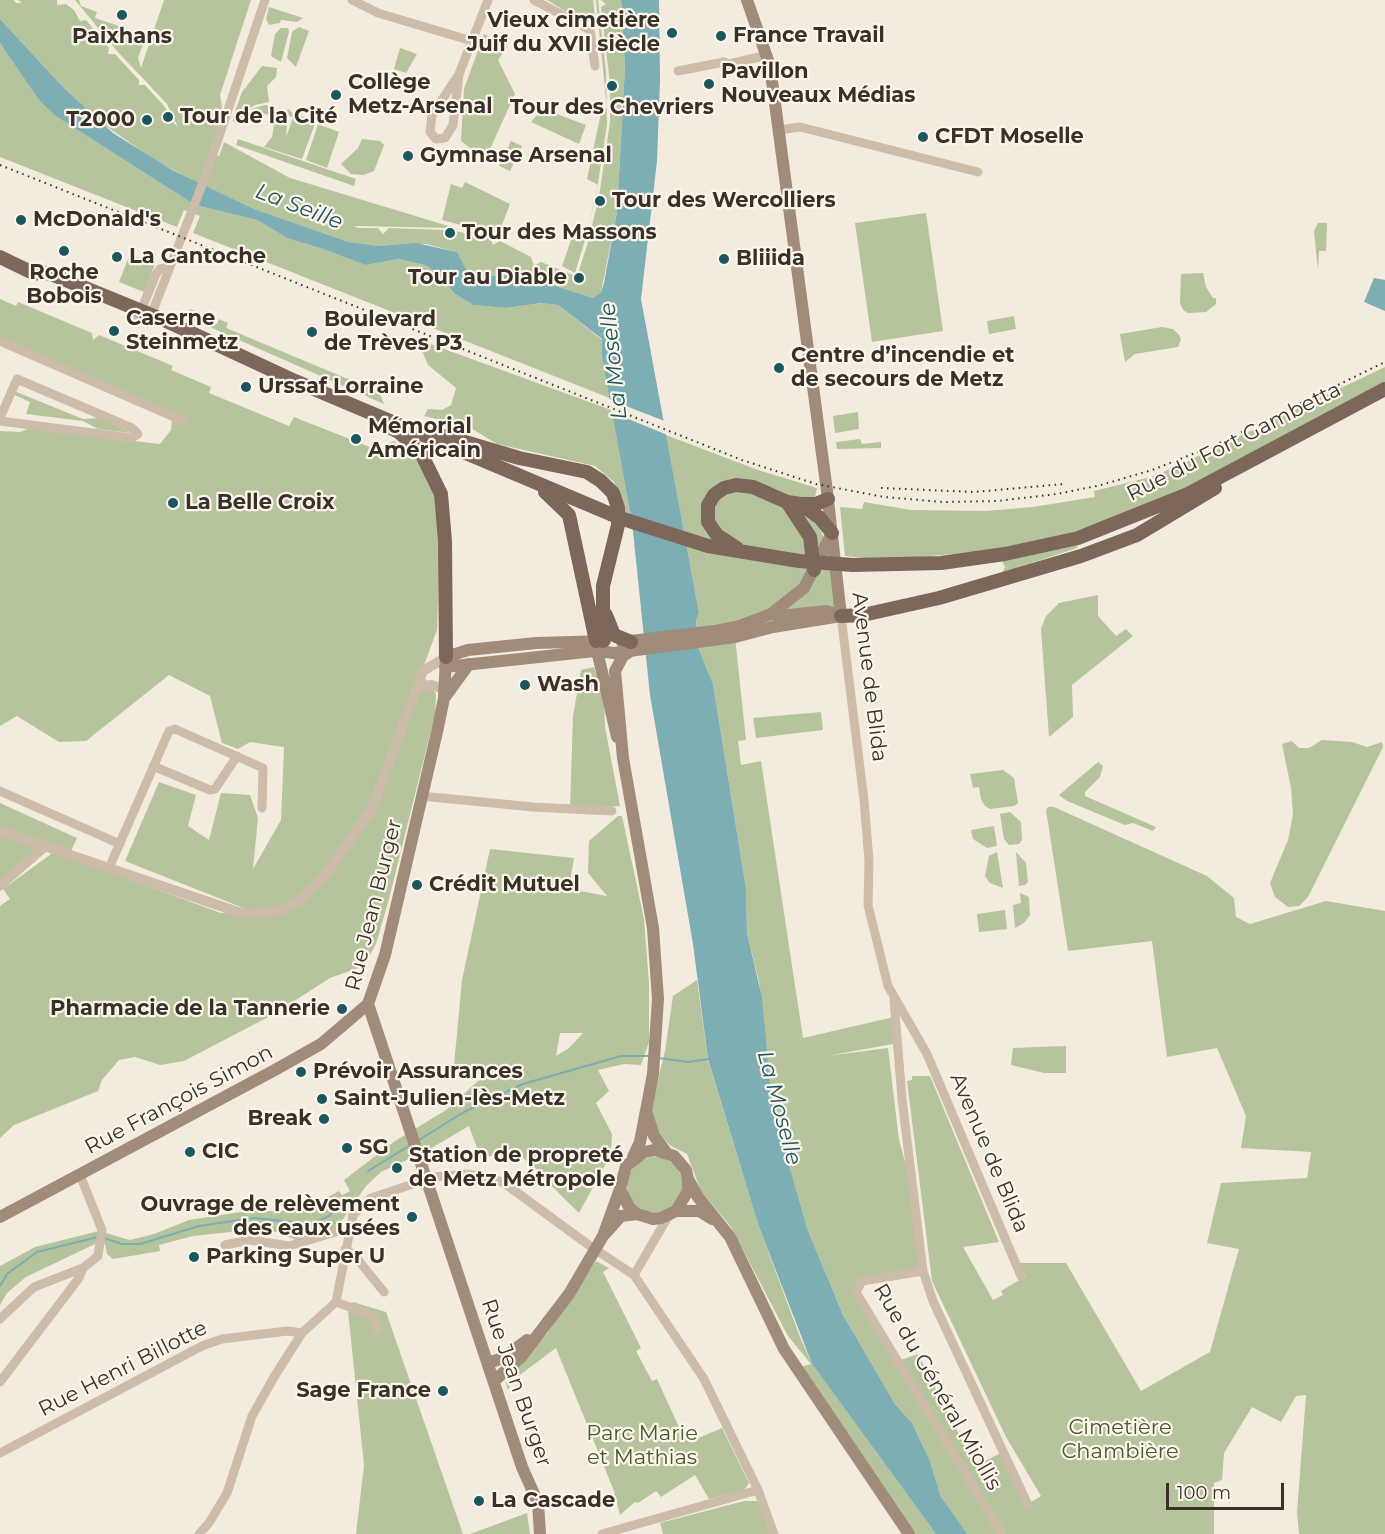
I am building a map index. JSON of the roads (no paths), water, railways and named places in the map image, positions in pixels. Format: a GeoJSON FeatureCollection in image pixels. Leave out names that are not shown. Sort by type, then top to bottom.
{"type":"FeatureCollection","features":[{"type":"Feature","properties":{"kind":"main road","name":"Avenue de Blida"},"geometry":{"type":"LineString","coordinates":[[747,0],[768,55],[828,499],[841,616]]}},
{"type":"Feature","properties":{"kind":"main road"},"geometry":{"type":"LineString","coordinates":[[0,257],[43,279],[263,364],[284,376],[341,401],[532,481],[561,505],[569,515],[620,717]]}},
{"type":"Feature","properties":{"kind":"main road","name":"Rue du Fort Gambetta"},"geometry":{"type":"LineString","coordinates":[[532,481],[608,513],[708,546],[799,561],[853,565],[941,563],[1005,554],[1078,538],[1188,494],[1385,389]]}},
{"type":"Feature","properties":{"kind":"main road"},"geometry":{"type":"LineString","coordinates":[[341,401],[400,433],[413,444],[428,464],[441,495],[445,541],[445,662]]}},
{"type":"Feature","properties":{"kind":"main road"},"geometry":{"type":"LineString","coordinates":[[390,421],[509,455],[587,472],[602,481],[613,494],[618,508],[618,525],[606,566],[601,647],[653,928],[658,999],[653,1074],[639,1142],[633,1157],[626,1166],[603,1236],[583,1274],[521,1357],[494,1381]]}},
{"type":"Feature","properties":{"kind":"main road"},"geometry":{"type":"LineString","coordinates":[[445,662],[468,650],[537,643],[601,647],[637,646],[715,635],[874,612],[997,583],[1137,535],[1261,463],[1300,434]]}},
{"type":"Feature","properties":{"kind":"main road"},"geometry":{"type":"LineString","coordinates":[[715,635],[771,614],[799,594],[814,571],[832,533],[820,518],[764,490],[743,485],[724,488],[714,495],[707,511],[710,527],[722,539],[747,553]]}},
{"type":"Feature","properties":{"kind":"main road"},"geometry":{"type":"LineString","coordinates":[[794,503],[816,504],[828,499]]}},
{"type":"Feature","properties":{"kind":"main road"},"geometry":{"type":"LineString","coordinates":[[794,503],[810,537],[814,571]]}},
{"type":"Feature","properties":{"kind":"main road"},"geometry":{"type":"LineString","coordinates":[[603,605],[614,635],[637,646]]}},
{"type":"Feature","properties":{"kind":"main road"},"geometry":{"type":"LineString","coordinates":[[771,614],[780,616],[826,611],[841,616]]}},
{"type":"Feature","properties":{"kind":"main road"},"geometry":{"type":"LineString","coordinates":[[623,758],[615,670],[623,656],[637,646]]}},
{"type":"Feature","properties":{"kind":"main road"},"geometry":{"type":"LineString","coordinates":[[445,662],[469,664],[601,647]]}},
{"type":"Feature","properties":{"kind":"main road","name":"Rue Jean Burger"},"geometry":{"type":"LineString","coordinates":[[445,662],[444,693],[422,796],[385,955],[368,1004],[522,1467],[538,1503],[540,1534]]}},
{"type":"Feature","properties":{"kind":"main road"},"geometry":{"type":"LineString","coordinates":[[444,693],[469,664]]}},
{"type":"Feature","properties":{"kind":"main road","name":"Rue François Simon"},"geometry":{"type":"LineString","coordinates":[[0,1217],[321,1044],[368,1004]]}},
{"type":"Feature","properties":{"kind":"main road"},"geometry":{"type":"LineString","coordinates":[[646,1107],[649,1126],[666,1152],[681,1163],[698,1197],[726,1230],[784,1349],[909,1534]]}},
{"type":"Feature","properties":{"kind":"main road"},"geometry":{"type":"LineString","coordinates":[[633,1157],[655,1150],[666,1152]]}},
{"type":"Feature","properties":{"kind":"main road"},"geometry":{"type":"LineString","coordinates":[[673,1213],[688,1191],[688,1179]]}},
{"type":"Feature","properties":{"kind":"main road"},"geometry":{"type":"LineString","coordinates":[[620,1188],[629,1207],[637,1214],[653,1219],[673,1213],[704,1213],[726,1230]]}},
{"type":"Feature","properties":{"kind":"main road"},"geometry":{"type":"LineString","coordinates":[[603,1236],[621,1216],[637,1214]]}},
{"type":"Feature","properties":{"kind":"main road"},"geometry":{"type":"LineString","coordinates":[[488,1363],[514,1351],[544,1326]]}},
{"type":"Feature","properties":{"kind":"street"},"geometry":{"type":"LineString","coordinates":[[145,317],[170,266],[206,175],[265,0]]}},
{"type":"Feature","properties":{"kind":"street"},"geometry":{"type":"LineString","coordinates":[[352,0],[378,13],[472,41]]}},
{"type":"Feature","properties":{"kind":"street"},"geometry":{"type":"LineString","coordinates":[[459,74],[453,125],[446,136],[436,139],[430,132],[432,115],[459,74],[488,0]]}},
{"type":"Feature","properties":{"kind":"street"},"geometry":{"type":"LineString","coordinates":[[534,0],[590,30],[595,66]]}},
{"type":"Feature","properties":{"kind":"street"},"geometry":{"type":"LineString","coordinates":[[678,71],[724,62],[729,64],[768,55]]}},
{"type":"Feature","properties":{"kind":"street"},"geometry":{"type":"LineString","coordinates":[[779,130],[800,127],[978,172]]}},
{"type":"Feature","properties":{"kind":"street"},"geometry":{"type":"LineString","coordinates":[[0,341],[183,421]]}},
{"type":"Feature","properties":{"kind":"street"},"geometry":{"type":"LineString","coordinates":[[17,379],[132,428],[138,434],[131,438],[0,419],[17,379]]}},
{"type":"Feature","properties":{"kind":"street","name":"Avenue de Blida"},"geometry":{"type":"LineString","coordinates":[[841,616],[864,801],[869,861],[868,905],[888,986],[927,1054],[1021,1276]]}},
{"type":"Feature","properties":{"kind":"street"},"geometry":{"type":"LineString","coordinates":[[0,831],[214,906],[252,914],[285,909],[300,901],[322,879],[372,809],[423,671],[445,662]]}},
{"type":"Feature","properties":{"kind":"street"},"geometry":{"type":"LineString","coordinates":[[417,687],[431,685],[444,693]]}},
{"type":"Feature","properties":{"kind":"street"},"geometry":{"type":"LineString","coordinates":[[109,868],[169,731],[175,729],[263,768],[262,808]]}},
{"type":"Feature","properties":{"kind":"street"},"geometry":{"type":"LineString","coordinates":[[153,766],[210,790],[215,789],[237,756]]}},
{"type":"Feature","properties":{"kind":"street"},"geometry":{"type":"LineString","coordinates":[[0,791],[120,844]]}},
{"type":"Feature","properties":{"kind":"street"},"geometry":{"type":"LineString","coordinates":[[422,796],[612,811]]}},
{"type":"Feature","properties":{"kind":"street"},"geometry":{"type":"LineString","coordinates":[[0,886],[46,846]]}},
{"type":"Feature","properties":{"kind":"street"},"geometry":{"type":"LineString","coordinates":[[894,998],[902,1099],[923,1271],[933,1301],[1028,1505]]}},
{"type":"Feature","properties":{"kind":"street"},"geometry":{"type":"LineString","coordinates":[[199,1534],[209,1523],[227,1492],[257,1406],[302,1333],[336,1302],[340,1291],[347,1232],[352,1215],[367,1200],[427,1179],[466,1173],[497,1180],[634,1275],[704,1379],[758,1490],[774,1534]]}},
{"type":"Feature","properties":{"kind":"street"},"geometry":{"type":"LineString","coordinates":[[0,1319],[34,1287],[83,1268],[98,1256],[101,1250],[102,1230],[80,1175]]}},
{"type":"Feature","properties":{"kind":"street"},"geometry":{"type":"LineString","coordinates":[[634,1275],[673,1213]]}},
{"type":"Feature","properties":{"kind":"street"},"geometry":{"type":"LineString","coordinates":[[225,1245],[250,1240],[289,1246],[339,1231],[347,1232]]}},
{"type":"Feature","properties":{"kind":"street"},"geometry":{"type":"LineString","coordinates":[[345,1249],[354,1255],[384,1292]]}},
{"type":"Feature","properties":{"kind":"street"},"geometry":{"type":"LineString","coordinates":[[0,1382],[79,1278],[83,1268]]}},
{"type":"Feature","properties":{"kind":"street","name":"Rue du Général Miollis"},"geometry":{"type":"LineString","coordinates":[[923,1271],[862,1281],[856,1292],[1002,1534]]}},
{"type":"Feature","properties":{"kind":"street"},"geometry":{"type":"LineString","coordinates":[[336,1302],[366,1313],[374,1319],[378,1330]]}},
{"type":"Feature","properties":{"kind":"street","name":"Rue Henri Billotte"},"geometry":{"type":"LineString","coordinates":[[0,1453],[202,1346],[222,1339],[286,1330],[302,1333]]}},
{"type":"Feature","properties":{"kind":"street"},"geometry":{"type":"LineString","coordinates":[[602,1534],[758,1490]]}},
{"type":"Feature","properties":{"kind":"water","name":"La Moselle"},"geometry":{"type":"Polygon","coordinates":[[[621,0],[659,0],[660,80],[657,161],[641,299],[699,613],[696,620],[698,647],[713,684],[746,889],[747,933],[762,998],[772,1105],[808,1231],[843,1315],[895,1404],[912,1423],[930,1461],[941,1497],[967,1534],[936,1534],[812,1364],[758,1224],[708,1059],[693,944],[650,695],[632,522],[602,356],[602,339],[558,305],[542,303],[506,308],[473,305],[455,294],[435,271],[425,265],[399,259],[365,265],[287,238],[257,220],[195,205],[56,116],[40,101],[0,43],[0,19],[63,87],[113,133],[172,170],[254,209],[349,242],[380,246],[416,243],[457,252],[467,271],[479,276],[521,275],[593,298],[601,292],[604,283],[617,212],[625,67],[621,0]]]}},
{"type":"Feature","properties":{"kind":"water"},"geometry":{"type":"Polygon","coordinates":[[[1374,278],[1385,280],[1385,311],[1364,302],[1374,278]]]}},
{"type":"Feature","properties":{"kind":"waterway"},"geometry":{"type":"LineString","coordinates":[[419,1140],[464,1112],[523,1084],[621,1056],[650,1056]]}},
{"type":"Feature","properties":{"kind":"waterway"},"geometry":{"type":"LineString","coordinates":[[659,1058],[688,1062],[709,1059]]}},
{"type":"Feature","properties":{"kind":"waterway"},"geometry":{"type":"LineString","coordinates":[[368,1171],[409,1146]]}},
{"type":"Feature","properties":{"kind":"waterway"},"geometry":{"type":"LineString","coordinates":[[104,1238],[122,1244],[140,1244],[199,1226],[254,1218],[312,1224],[329,1216],[335,1209],[338,1199]]}},
{"type":"Feature","properties":{"kind":"waterway"},"geometry":{"type":"LineString","coordinates":[[0,1286],[7,1274],[37,1252],[98,1237]]}},
{"type":"Feature","properties":{"kind":"railway"},"geometry":{"type":"LineString","coordinates":[[0,165],[742,460],[816,484],[884,497],[943,502],[997,501],[1057,494],[1101,485],[1152,470],[1213,446],[1385,362]]}},
{"type":"Feature","properties":{"kind":"railway"},"geometry":{"type":"LineString","coordinates":[[881,488],[974,492],[1064,484]]}},
{"type":"Feature","properties":{"kind":"place","name":"Paixhans"},"geometry":{"type":"Point","coordinates":[122,15]}},
{"type":"Feature","properties":{"kind":"place","name":"Vieux cimetière Juif du XVII siècle"},"geometry":{"type":"Point","coordinates":[672,33]}},
{"type":"Feature","properties":{"kind":"place","name":"France Travail"},"geometry":{"type":"Point","coordinates":[721,36]}},
{"type":"Feature","properties":{"kind":"place","name":"Pavillon Nouveaux Médias"},"geometry":{"type":"Point","coordinates":[709,84]}},
{"type":"Feature","properties":{"kind":"place","name":"Tour des Chevriers"},"geometry":{"type":"Point","coordinates":[612,86]}},
{"type":"Feature","properties":{"kind":"place","name":"Collège Metz-Arsenal"},"geometry":{"type":"Point","coordinates":[336,95]}},
{"type":"Feature","properties":{"kind":"place","name":"Tour de la Cité"},"geometry":{"type":"Point","coordinates":[168,117]}},
{"type":"Feature","properties":{"kind":"place","name":"T2000"},"geometry":{"type":"Point","coordinates":[147,120]}},
{"type":"Feature","properties":{"kind":"place","name":"CFDT Moselle"},"geometry":{"type":"Point","coordinates":[923,137]}},
{"type":"Feature","properties":{"kind":"place","name":"Gymnase Arsenal"},"geometry":{"type":"Point","coordinates":[408,156]}},
{"type":"Feature","properties":{"kind":"place","name":"Tour des Wercolliers"},"geometry":{"type":"Point","coordinates":[600,201]}},
{"type":"Feature","properties":{"kind":"place","name":"McDonald's"},"geometry":{"type":"Point","coordinates":[21,220]}},
{"type":"Feature","properties":{"kind":"place","name":"Tour des Massons"},"geometry":{"type":"Point","coordinates":[450,233]}},
{"type":"Feature","properties":{"kind":"place","name":"Roche Bobois"},"geometry":{"type":"Point","coordinates":[64,251]}},
{"type":"Feature","properties":{"kind":"place","name":"La Cantoche"},"geometry":{"type":"Point","coordinates":[117,257]}},
{"type":"Feature","properties":{"kind":"place","name":"Bliiida"},"geometry":{"type":"Point","coordinates":[724,259]}},
{"type":"Feature","properties":{"kind":"place","name":"Tour au Diable"},"geometry":{"type":"Point","coordinates":[579,278]}},
{"type":"Feature","properties":{"kind":"place","name":"Caserne Steinmetz"},"geometry":{"type":"Point","coordinates":[114,331]}},
{"type":"Feature","properties":{"kind":"place","name":"Boulevard de Trèves P3"},"geometry":{"type":"Point","coordinates":[312,332]}},
{"type":"Feature","properties":{"kind":"place","name":"Centre d’incendie et de secours de Metz"},"geometry":{"type":"Point","coordinates":[779,368]}},
{"type":"Feature","properties":{"kind":"place","name":"Urssaf Lorraine"},"geometry":{"type":"Point","coordinates":[246,387]}},
{"type":"Feature","properties":{"kind":"place","name":"Mémorial Américain"},"geometry":{"type":"Point","coordinates":[356,439]}},
{"type":"Feature","properties":{"kind":"place","name":"La Belle Croix"},"geometry":{"type":"Point","coordinates":[173,503]}},
{"type":"Feature","properties":{"kind":"place","name":"Wash"},"geometry":{"type":"Point","coordinates":[525,685]}},
{"type":"Feature","properties":{"kind":"place","name":"Crédit Mutuel"},"geometry":{"type":"Point","coordinates":[417,885]}},
{"type":"Feature","properties":{"kind":"place","name":"Pharmacie de la Tannerie"},"geometry":{"type":"Point","coordinates":[342,1009]}},
{"type":"Feature","properties":{"kind":"place","name":"Prévoir Assurances"},"geometry":{"type":"Point","coordinates":[301,1072]}},
{"type":"Feature","properties":{"kind":"place","name":"Saint-Julien-lès-Metz"},"geometry":{"type":"Point","coordinates":[322,1099]}},
{"type":"Feature","properties":{"kind":"place","name":"Break"},"geometry":{"type":"Point","coordinates":[324,1119]}},
{"type":"Feature","properties":{"kind":"place","name":"SG"},"geometry":{"type":"Point","coordinates":[347,1148]}},
{"type":"Feature","properties":{"kind":"place","name":"CIC"},"geometry":{"type":"Point","coordinates":[190,1152]}},
{"type":"Feature","properties":{"kind":"place","name":"Station de propreté de Metz Métropole"},"geometry":{"type":"Point","coordinates":[397,1168]}},
{"type":"Feature","properties":{"kind":"place","name":"Ouvrage de relèvement des eaux usées"},"geometry":{"type":"Point","coordinates":[412,1217]}},
{"type":"Feature","properties":{"kind":"place","name":"Parking Super U"},"geometry":{"type":"Point","coordinates":[194,1257]}},
{"type":"Feature","properties":{"kind":"place","name":"Sage France"},"geometry":{"type":"Point","coordinates":[443,1391]}},
{"type":"Feature","properties":{"kind":"place","name":"La Cascade"},"geometry":{"type":"Point","coordinates":[479,1501]}},
{"type":"Feature","properties":{"kind":"water label","name":"La Seille"},"geometry":{"type":"Point","coordinates":[299,207]}},
{"type":"Feature","properties":{"kind":"park label","name":"Cimetière Chambière"},"geometry":{"type":"Point","coordinates":[1120,1440]}},
{"type":"Feature","properties":{"kind":"park label","name":"Parc Marie et Mathias"},"geometry":{"type":"Point","coordinates":[642,1446]}}]}
